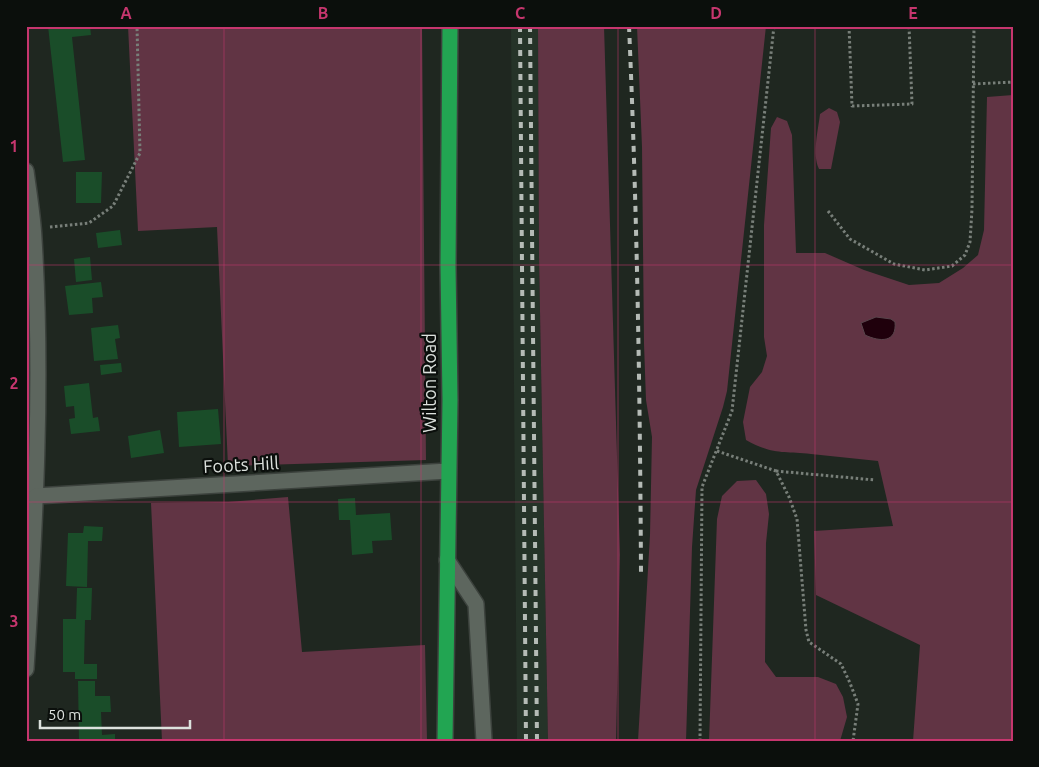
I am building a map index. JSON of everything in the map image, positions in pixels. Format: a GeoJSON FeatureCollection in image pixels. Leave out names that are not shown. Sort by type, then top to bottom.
{"type":"FeatureCollection","features":[{"type":"Feature","properties":{"kind":"highway","name":"Wilton Road"},"geometry":{"type":"LineString","coordinates":[[445,741],[450,400],[448,266],[450,26]]}},
{"type":"Feature","properties":{"kind":"street"},"geometry":{"type":"LineString","coordinates":[[26,172],[33,228],[39,383],[36,496],[26,669]]}},
{"type":"Feature","properties":{"kind":"street","name":"Foots Hill"},"geometry":{"type":"LineString","coordinates":[[36,496],[448,471]]}},
{"type":"Feature","properties":{"kind":"street"},"geometry":{"type":"LineString","coordinates":[[447,560],[476,604],[484,741]]}},
{"type":"Feature","properties":{"kind":"path"},"geometry":{"type":"LineString","coordinates":[[33,228],[89,223],[113,206],[140,153],[137,26]]}},
{"type":"Feature","properties":{"kind":"path"},"geometry":{"type":"LineString","coordinates":[[700,741],[702,487],[732,411],[774,26]]}},
{"type":"Feature","properties":{"kind":"path"},"geometry":{"type":"LineString","coordinates":[[849,26],[852,106],[912,104],[909,26]]}},
{"type":"Feature","properties":{"kind":"path"},"geometry":{"type":"LineString","coordinates":[[828,211],[850,239],[894,264],[925,270],[952,266],[965,255],[970,242],[972,209],[974,26]]}},
{"type":"Feature","properties":{"kind":"path"},"geometry":{"type":"LineString","coordinates":[[973,84],[1013,82]]}},
{"type":"Feature","properties":{"kind":"path"},"geometry":{"type":"LineString","coordinates":[[717,451],[776,471],[875,480]]}},
{"type":"Feature","properties":{"kind":"path"},"geometry":{"type":"LineString","coordinates":[[776,471],[797,519],[806,630],[810,642],[841,664],[858,704],[853,741]]}},
{"type":"Feature","properties":{"kind":"shaded area"},"geometry":{"type":"Polygon","coordinates":[[[128,26],[422,26],[426,460],[228,466],[217,227],[138,231],[128,26]]]}},
{"type":"Feature","properties":{"kind":"shaded area"},"geometry":{"type":"Polygon","coordinates":[[[511,26],[538,26],[539,257],[548,741],[517,741],[511,26]]]}},
{"type":"Feature","properties":{"kind":"shaded area"},"geometry":{"type":"Polygon","coordinates":[[[538,26],[604,26],[620,555],[616,741],[548,741],[539,257],[538,26]]]}},
{"type":"Feature","properties":{"kind":"shaded area"},"geometry":{"type":"Polygon","coordinates":[[[637,26],[766,26],[727,391],[696,490],[692,547],[686,741],[638,741],[650,535],[652,437],[646,400],[642,147],[637,26]]]}},
{"type":"Feature","properties":{"kind":"shaded area"},"geometry":{"type":"Polygon","coordinates":[[[1013,95],[1013,741],[913,741],[920,645],[816,595],[814,531],[893,526],[878,461],[778,452],[755,445],[746,440],[743,422],[750,387],[762,372],[767,356],[764,337],[764,225],[771,128],[777,117],[787,121],[792,135],[796,253],[825,253],[864,270],[909,285],[939,283],[963,268],[978,255],[984,230],[987,97],[1013,95]]]}},
{"type":"Feature","properties":{"kind":"shaded area"},"geometry":{"type":"Polygon","coordinates":[[[829,108],[837,112],[840,122],[831,169],[819,169],[816,149],[820,114],[829,108]]]}},
{"type":"Feature","properties":{"kind":"shaded area"},"geometry":{"type":"Polygon","coordinates":[[[876,317],[891,319],[895,322],[895,329],[890,337],[882,340],[865,335],[861,323],[876,317]]]}},
{"type":"Feature","properties":{"kind":"shaded area"},"geometry":{"type":"Polygon","coordinates":[[[756,480],[766,494],[769,514],[766,543],[765,662],[776,677],[818,677],[836,684],[843,697],[847,717],[840,741],[709,741],[717,519],[722,496],[737,481],[756,480]]]}},
{"type":"Feature","properties":{"kind":"shaded area"},"geometry":{"type":"Polygon","coordinates":[[[288,497],[302,652],[425,645],[427,741],[162,741],[151,503],[228,502],[288,497]]]}},
{"type":"Feature","properties":{"kind":"building"},"geometry":{"type":"Polygon","coordinates":[[[48,26],[90,26],[91,35],[72,37],[85,160],[63,162],[48,26]]]}},
{"type":"Feature","properties":{"kind":"building"},"geometry":{"type":"Polygon","coordinates":[[[76,172],[102,172],[101,203],[76,203],[76,172]]]}},
{"type":"Feature","properties":{"kind":"building"},"geometry":{"type":"Polygon","coordinates":[[[120,230],[122,245],[98,248],[96,233],[120,230]]]}},
{"type":"Feature","properties":{"kind":"building"},"geometry":{"type":"Polygon","coordinates":[[[90,257],[92,280],[76,282],[74,259],[90,257]]]}},
{"type":"Feature","properties":{"kind":"building"},"geometry":{"type":"Polygon","coordinates":[[[101,282],[103,297],[92,298],[93,313],[69,315],[65,286],[101,282]]]}},
{"type":"Feature","properties":{"kind":"building"},"geometry":{"type":"Polygon","coordinates":[[[118,325],[120,338],[115,339],[118,359],[94,361],[91,328],[118,325]]]}},
{"type":"Feature","properties":{"kind":"building"},"geometry":{"type":"Polygon","coordinates":[[[121,363],[122,372],[101,375],[100,365],[121,363]]]}},
{"type":"Feature","properties":{"kind":"building"},"geometry":{"type":"Polygon","coordinates":[[[89,383],[93,418],[98,417],[100,431],[71,434],[69,419],[75,418],[74,406],[66,407],[64,386],[89,383]]]}},
{"type":"Feature","properties":{"kind":"building"},"geometry":{"type":"Polygon","coordinates":[[[218,409],[221,444],[179,447],[177,412],[218,409]]]}},
{"type":"Feature","properties":{"kind":"building"},"geometry":{"type":"Polygon","coordinates":[[[160,430],[164,453],[131,458],[128,436],[160,430]]]}},
{"type":"Feature","properties":{"kind":"building"},"geometry":{"type":"Polygon","coordinates":[[[355,498],[356,515],[390,513],[392,540],[372,541],[373,553],[352,555],[350,520],[339,520],[338,499],[355,498]]]}},
{"type":"Feature","properties":{"kind":"building"},"geometry":{"type":"Polygon","coordinates":[[[84,526],[103,527],[102,541],[88,541],[87,587],[66,586],[68,533],[83,533],[84,526]]]}},
{"type":"Feature","properties":{"kind":"building"},"geometry":{"type":"Polygon","coordinates":[[[77,588],[92,588],[91,620],[85,620],[84,664],[97,664],[97,679],[75,679],[75,672],[63,672],[63,619],[76,619],[77,588]]]}},
{"type":"Feature","properties":{"kind":"building"},"geometry":{"type":"Polygon","coordinates":[[[78,681],[95,681],[95,696],[110,696],[111,712],[101,712],[102,735],[115,734],[115,741],[79,741],[78,681]]]}},
{"type":"Feature","properties":{"kind":"railway"},"geometry":{"type":"LineString","coordinates":[[520,26],[526,741]]}},
{"type":"Feature","properties":{"kind":"railway"},"geometry":{"type":"LineString","coordinates":[[530,26],[537,741]]}},
{"type":"Feature","properties":{"kind":"railway"},"geometry":{"type":"LineString","coordinates":[[629,26],[638,300],[641,574]]}}]}
